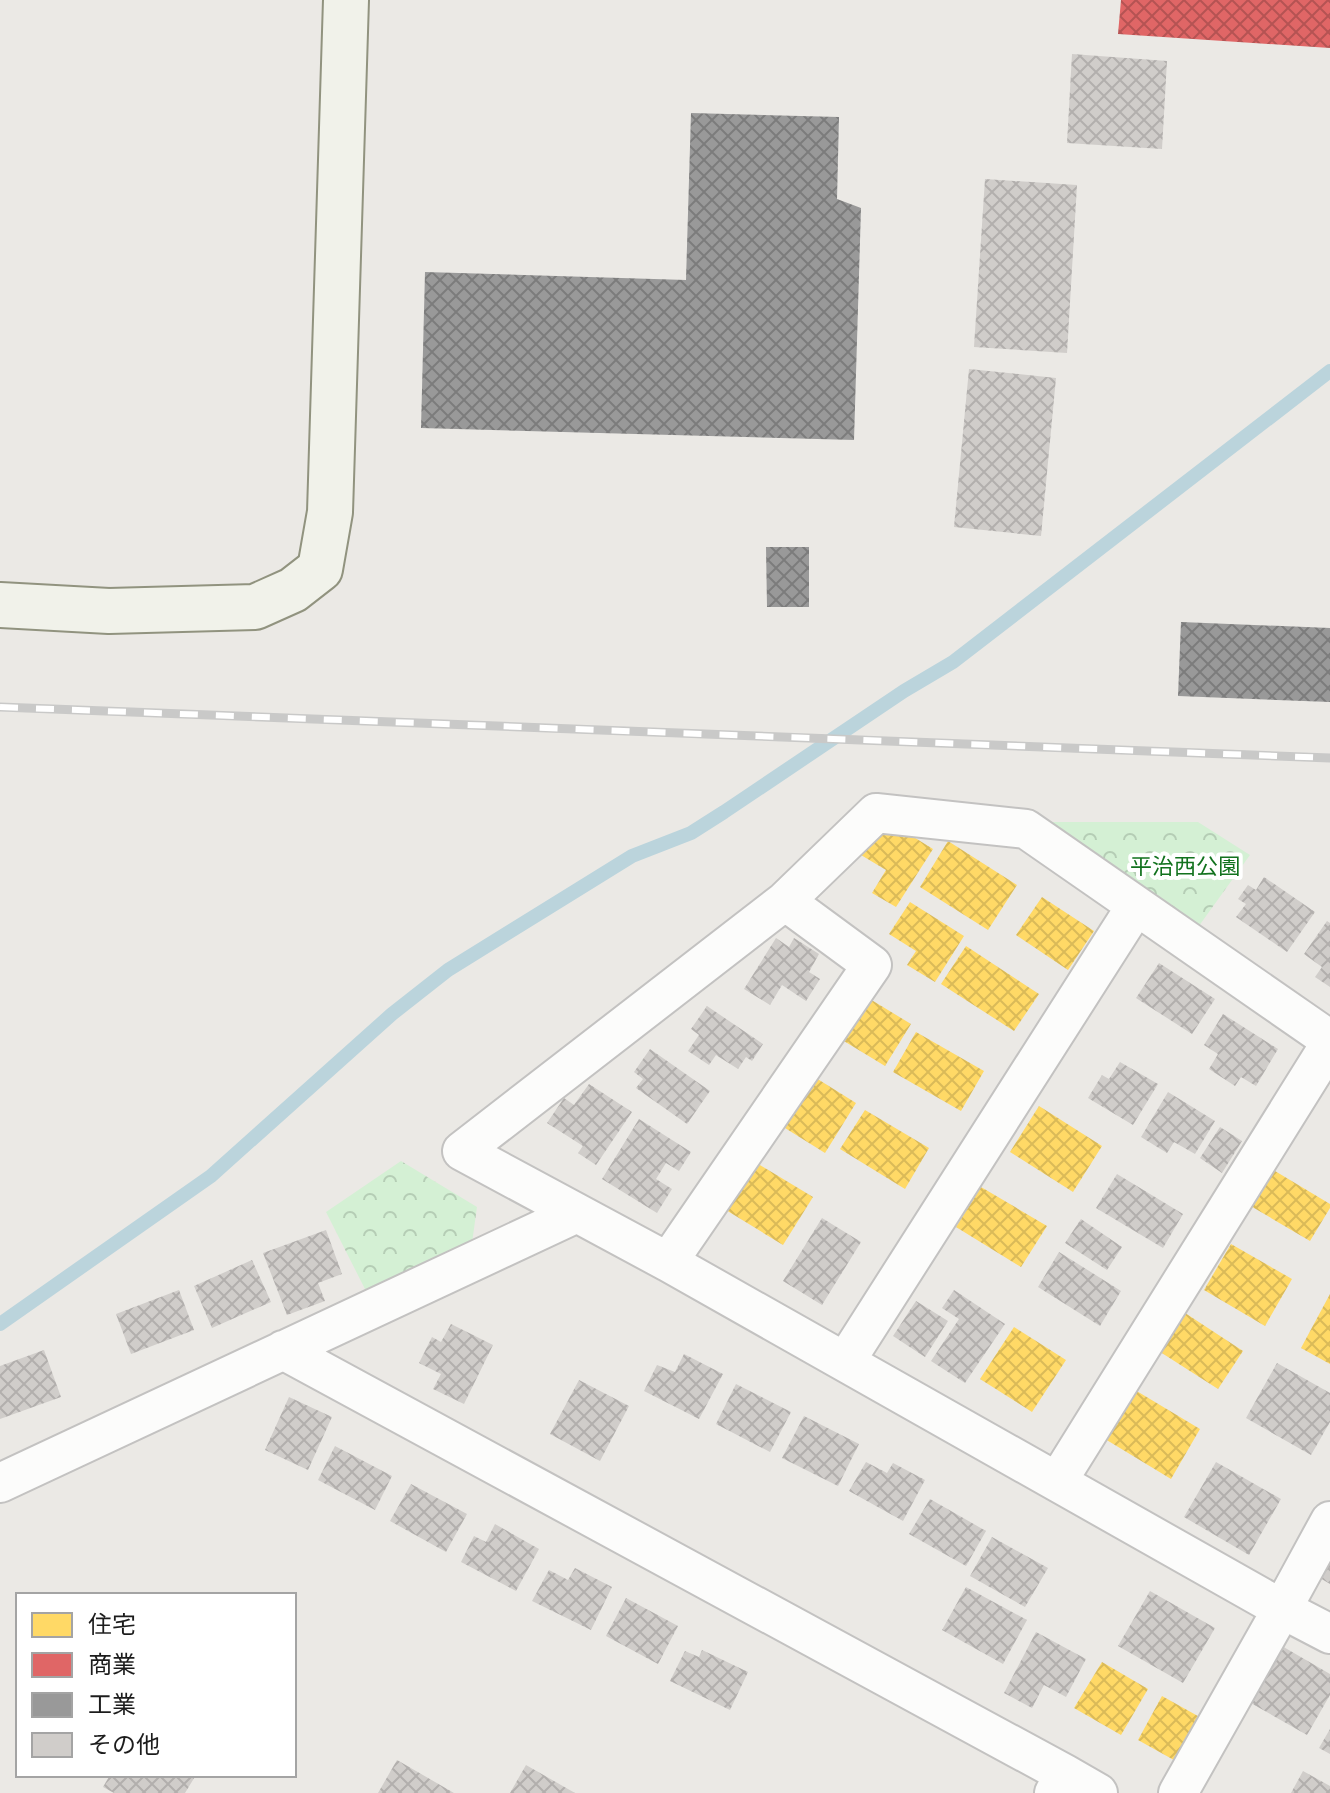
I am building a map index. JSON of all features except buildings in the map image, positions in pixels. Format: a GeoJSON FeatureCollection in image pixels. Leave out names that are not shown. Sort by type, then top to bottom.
{"type":"FeatureCollection","features":[{"type":"Feature","properties":{"kind":"street"},"geometry":{"type":"LineString","coordinates":[[0,605],[109,611],[255,607],[293,590],[320,569],[330,512],[346,0]]}},
{"type":"Feature","properties":{"kind":"street"},"geometry":{"type":"LineString","coordinates":[[1057,1482],[1330,1042],[1026,829],[876,813],[785,901],[462,1151],[668,1262],[1057,1482],[1282,1609],[1330,1634]]}},
{"type":"Feature","properties":{"kind":"street"},"geometry":{"type":"LineString","coordinates":[[668,1262],[872,965],[785,901]]}},
{"type":"Feature","properties":{"kind":"street"},"geometry":{"type":"LineString","coordinates":[[845,1362],[1136,906]]}},
{"type":"Feature","properties":{"kind":"street"},"geometry":{"type":"LineString","coordinates":[[0,1483],[577,1213]]}},
{"type":"Feature","properties":{"kind":"street"},"geometry":{"type":"LineString","coordinates":[[283,1350],[1060,1784],[1098,1793]]}},
{"type":"Feature","properties":{"kind":"street"},"geometry":{"type":"LineString","coordinates":[[1178,1793],[1330,1521]]}},
{"type":"Feature","properties":{"kind":"green space","name":"平治西公園"},"geometry":{"type":"Polygon","coordinates":[[[1050,822],[1198,822],[1250,855],[1196,930],[1050,822]]]}},
{"type":"Feature","properties":{"kind":"green space"},"geometry":{"type":"Polygon","coordinates":[[[401,1161],[477,1207],[472,1243],[367,1293],[326,1212],[401,1161]]]}},
{"type":"Feature","properties":{"kind":"waterway"},"geometry":{"type":"LineString","coordinates":[[0,1324],[211,1176],[392,1014],[448,970],[632,856],[691,833],[904,691],[953,662],[1330,371]]}},
{"type":"Feature","properties":{"kind":"railway"},"geometry":{"type":"LineString","coordinates":[[0,707],[1330,758]]}}]}
